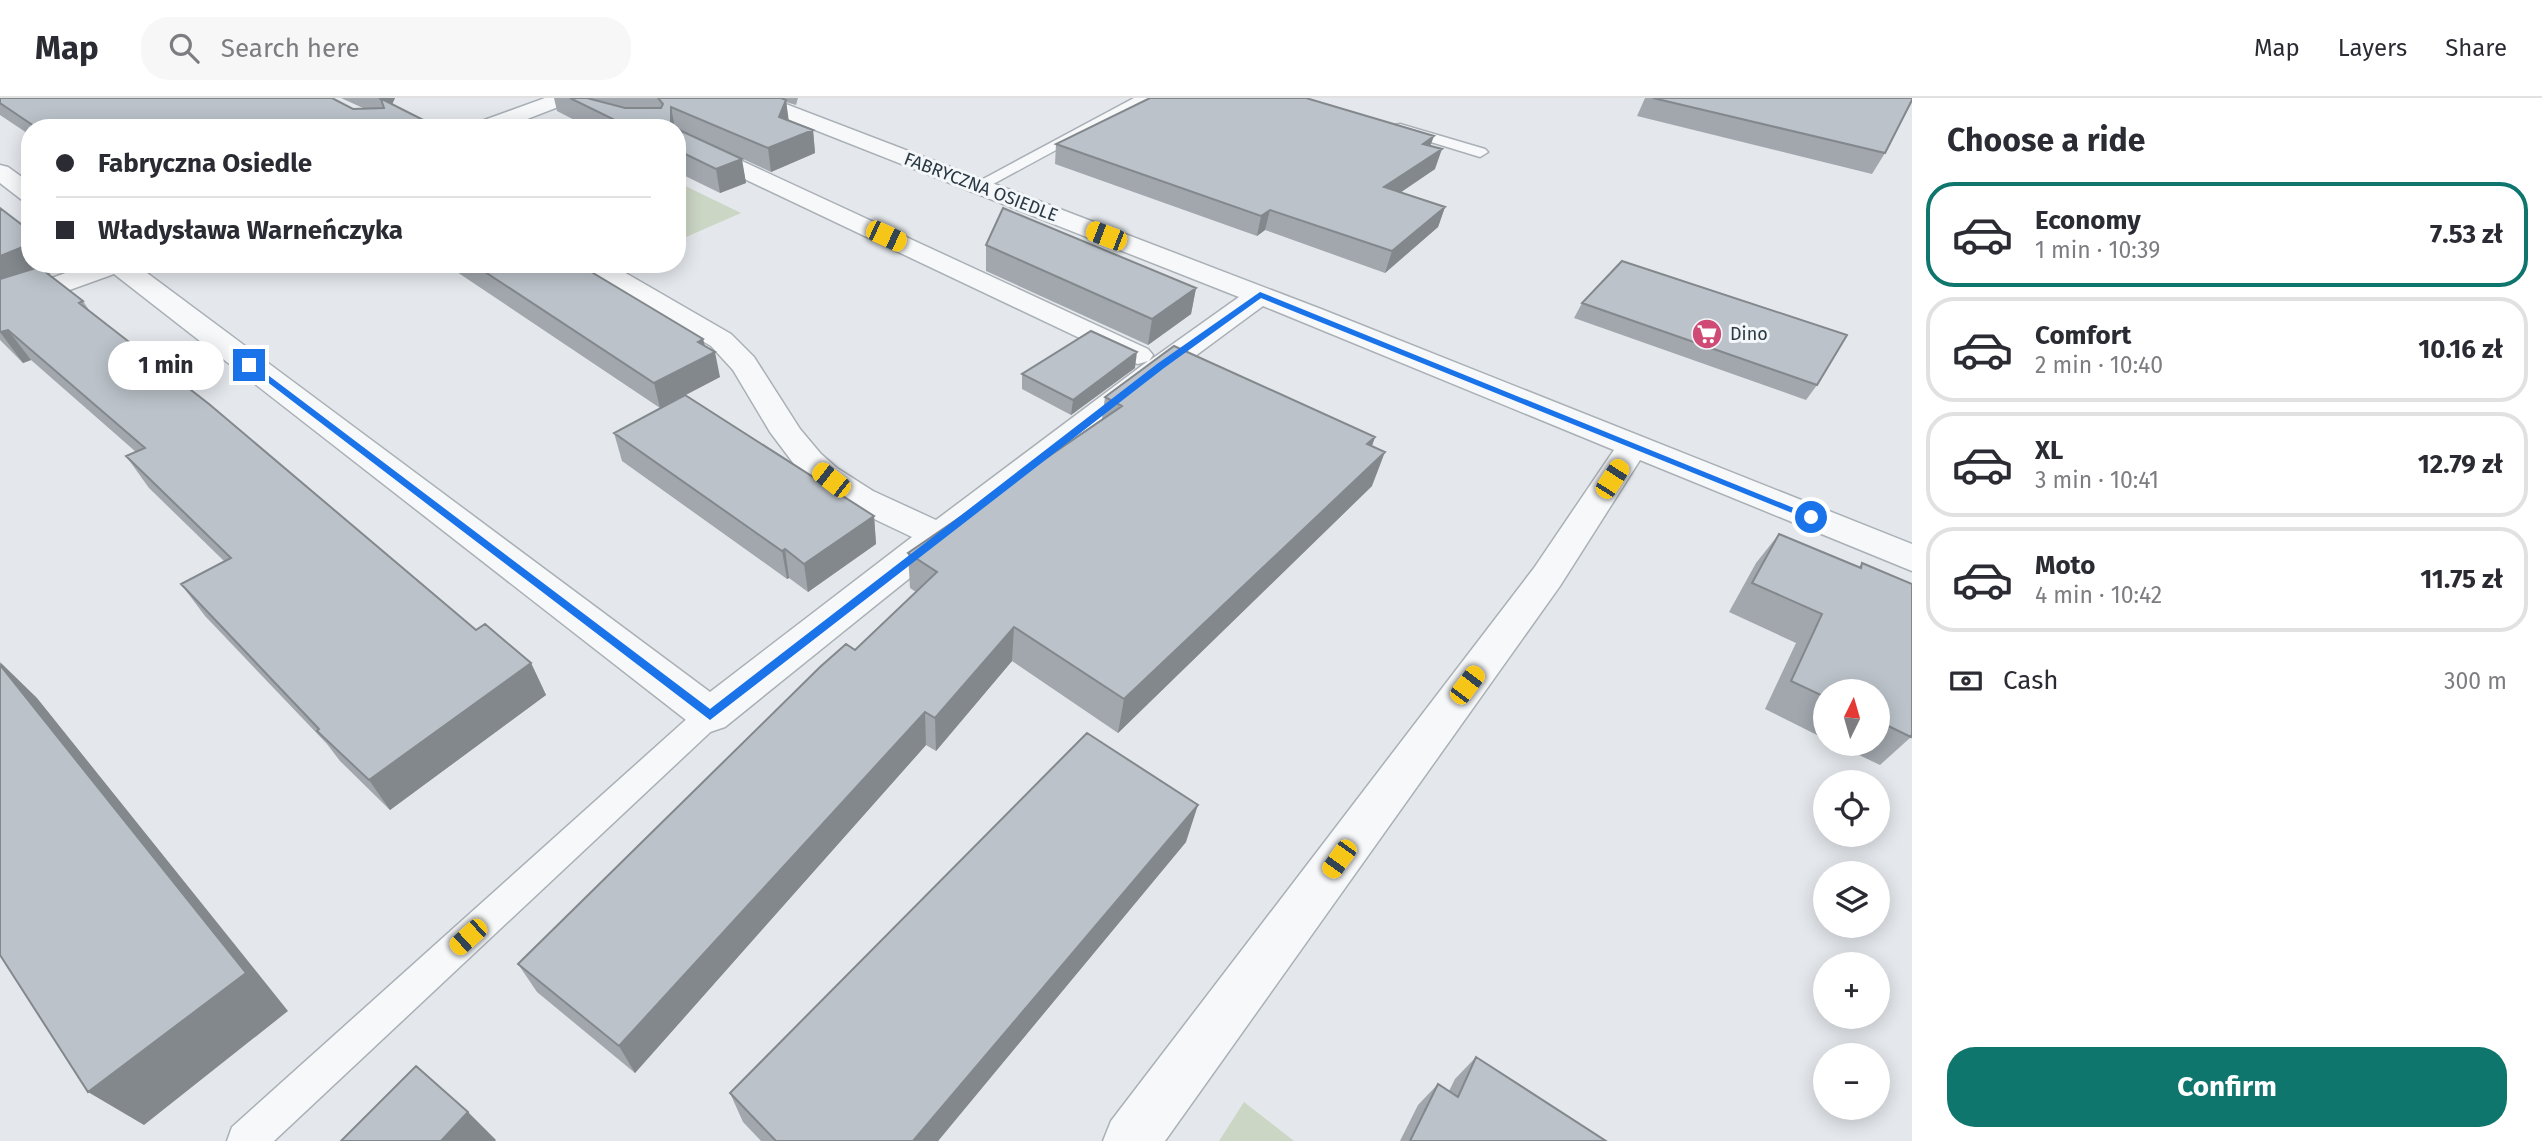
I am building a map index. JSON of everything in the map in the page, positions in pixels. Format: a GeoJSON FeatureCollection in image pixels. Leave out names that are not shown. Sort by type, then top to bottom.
{"type":"FeatureCollection","features":[{"type":"Feature","properties":{"kind":"street","name":"FABRYCZNA OSIEDLE"},"geometry":{"type":"LineString","coordinates":[[751,98],[1260,295],[1912,558]]}},
{"type":"Feature","properties":{"kind":"street"},"geometry":{"type":"LineString","coordinates":[[508,119],[562,99],[587,110]]}},
{"type":"Feature","properties":{"kind":"street"},"geometry":{"type":"LineString","coordinates":[[686,142],[1161,366]]}},
{"type":"Feature","properties":{"kind":"street"},"geometry":{"type":"LineString","coordinates":[[0,172],[21,188]]}},
{"type":"Feature","properties":{"kind":"street"},"geometry":{"type":"LineString","coordinates":[[0,307],[92,273]]}},
{"type":"Feature","properties":{"kind":"street"},"geometry":{"type":"LineString","coordinates":[[128,273],[710,715],[1161,366],[1260,295]]}},
{"type":"Feature","properties":{"kind":"street"},"geometry":{"type":"LineString","coordinates":[[606,273],[713,335],[733,350],[753,377],[794,445],[811,465],[870,503],[939,536]]}},
{"type":"Feature","properties":{"kind":"street"},"geometry":{"type":"LineString","coordinates":[[1131,1141],[1547,576],[1634,444]]}},
{"type":"Feature","properties":{"kind":"lane"},"geometry":{"type":"LineString","coordinates":[[978,186],[1145,98]]}},
{"type":"Feature","properties":{"kind":"lane"},"geometry":{"type":"LineString","coordinates":[[1389,125],[1480,152]]}},
{"type":"Feature","properties":{"kind":"lane"},"geometry":{"type":"LineString","coordinates":[[246,1141],[710,715]]}},
{"type":"Feature","properties":{"kind":"green space"},"geometry":{"type":"Polygon","coordinates":[[[686,186],[741,213],[686,237],[686,186]]]}},
{"type":"Feature","properties":{"kind":"green space"},"geometry":{"type":"Polygon","coordinates":[[[1244,1102],[1294,1141],[1219,1141],[1244,1102]]]}},
{"type":"Feature","properties":{"kind":"building"},"geometry":{"type":"Polygon","coordinates":[[[0,98],[332,98],[353,109],[384,108],[380,98],[421,119],[24,119],[0,103],[0,98]]]}},
{"type":"Feature","properties":{"kind":"building"},"geometry":{"type":"Polygon","coordinates":[[[570,98],[587,98],[625,108],[661,108],[663,104],[658,98],[781,98],[786,100],[779,117],[813,130],[768,148],[671,107],[671,119],[613,119],[570,98]]]}},
{"type":"Feature","properties":{"kind":"building"},"geometry":{"type":"Polygon","coordinates":[[[1150,98],[1306,98],[1434,136],[1423,144],[1442,149],[1384,187],[1445,207],[1392,251],[1270,210],[1261,216],[1056,144],[1150,98]]]}},
{"type":"Feature","properties":{"kind":"building"},"geometry":{"type":"Polygon","coordinates":[[[1653,98],[1912,98],[1912,100],[1885,153],[1653,98]]]}},
{"type":"Feature","properties":{"kind":"building"},"geometry":{"type":"Polygon","coordinates":[[[686,133],[742,159],[716,169],[686,154],[686,133]]]}},
{"type":"Feature","properties":{"kind":"building"},"geometry":{"type":"Polygon","coordinates":[[[0,208],[21,224],[21,248],[0,256],[0,208]]]}},
{"type":"Feature","properties":{"kind":"building"},"geometry":{"type":"Polygon","coordinates":[[[1003,208],[1196,288],[1152,319],[986,245],[1003,208]]]}},
{"type":"Feature","properties":{"kind":"building","name":"Dino"},"geometry":{"type":"Polygon","coordinates":[[[1622,261],[1847,335],[1817,385],[1582,303],[1622,261]]]}},
{"type":"Feature","properties":{"kind":"building"},"geometry":{"type":"Polygon","coordinates":[[[21,273],[47,273],[83,301],[79,303],[209,404],[476,630],[485,624],[531,663],[369,780],[317,731],[319,729],[181,584],[231,558],[126,456],[145,448],[8,330],[0,332],[0,279],[21,273]]]}},
{"type":"Feature","properties":{"kind":"building"},"geometry":{"type":"Polygon","coordinates":[[[487,273],[593,273],[703,339],[698,342],[715,352],[654,383],[487,273]]]}},
{"type":"Feature","properties":{"kind":"building"},"geometry":{"type":"Polygon","coordinates":[[[1091,331],[1137,352],[1073,400],[1022,374],[1091,331]]]}},
{"type":"Feature","properties":{"kind":"building"},"geometry":{"type":"Polygon","coordinates":[[[1174,346],[1375,437],[1367,444],[1385,452],[1124,699],[1014,627],[935,718],[925,712],[619,1046],[518,964],[820,667],[846,644],[855,650],[937,572],[908,553],[1122,406],[1105,397],[1174,346]]]}},
{"type":"Feature","properties":{"kind":"building"},"geometry":{"type":"Polygon","coordinates":[[[685,395],[874,516],[804,564],[614,433],[685,395]]]}},
{"type":"Feature","properties":{"kind":"building"},"geometry":{"type":"Polygon","coordinates":[[[1779,534],[1861,568],[1862,563],[1912,584],[1911,737],[1890,727],[1890,679],[1813,679],[1813,691],[1791,681],[1822,614],[1752,583],[1779,534]]]}},
{"type":"Feature","properties":{"kind":"building"},"geometry":{"type":"Polygon","coordinates":[[[0,665],[246,973],[88,1092],[0,955],[0,665]]]}},
{"type":"Feature","properties":{"kind":"building"},"geometry":{"type":"Polygon","coordinates":[[[1087,733],[1198,805],[913,1141],[776,1141],[730,1093],[1087,733]]]}},
{"type":"Feature","properties":{"kind":"building"},"geometry":{"type":"Polygon","coordinates":[[[1476,1057],[1606,1141],[1410,1141],[1438,1084],[1458,1097],[1476,1057]]]}},
{"type":"Feature","properties":{"kind":"building"},"geometry":{"type":"Polygon","coordinates":[[[416,1066],[468,1112],[441,1141],[341,1141],[416,1066]]]}},
{"type":"Feature","properties":{"kind":"place","name":"Dino"},"geometry":{"type":"Point","coordinates":[1707,334]}},
{"type":"Feature","properties":{"kind":"route"},"geometry":{"type":"LineString","coordinates":[[249,365],[710,715],[1005,485],[1161,366],[1260,295],[1811,517]]}}]}
